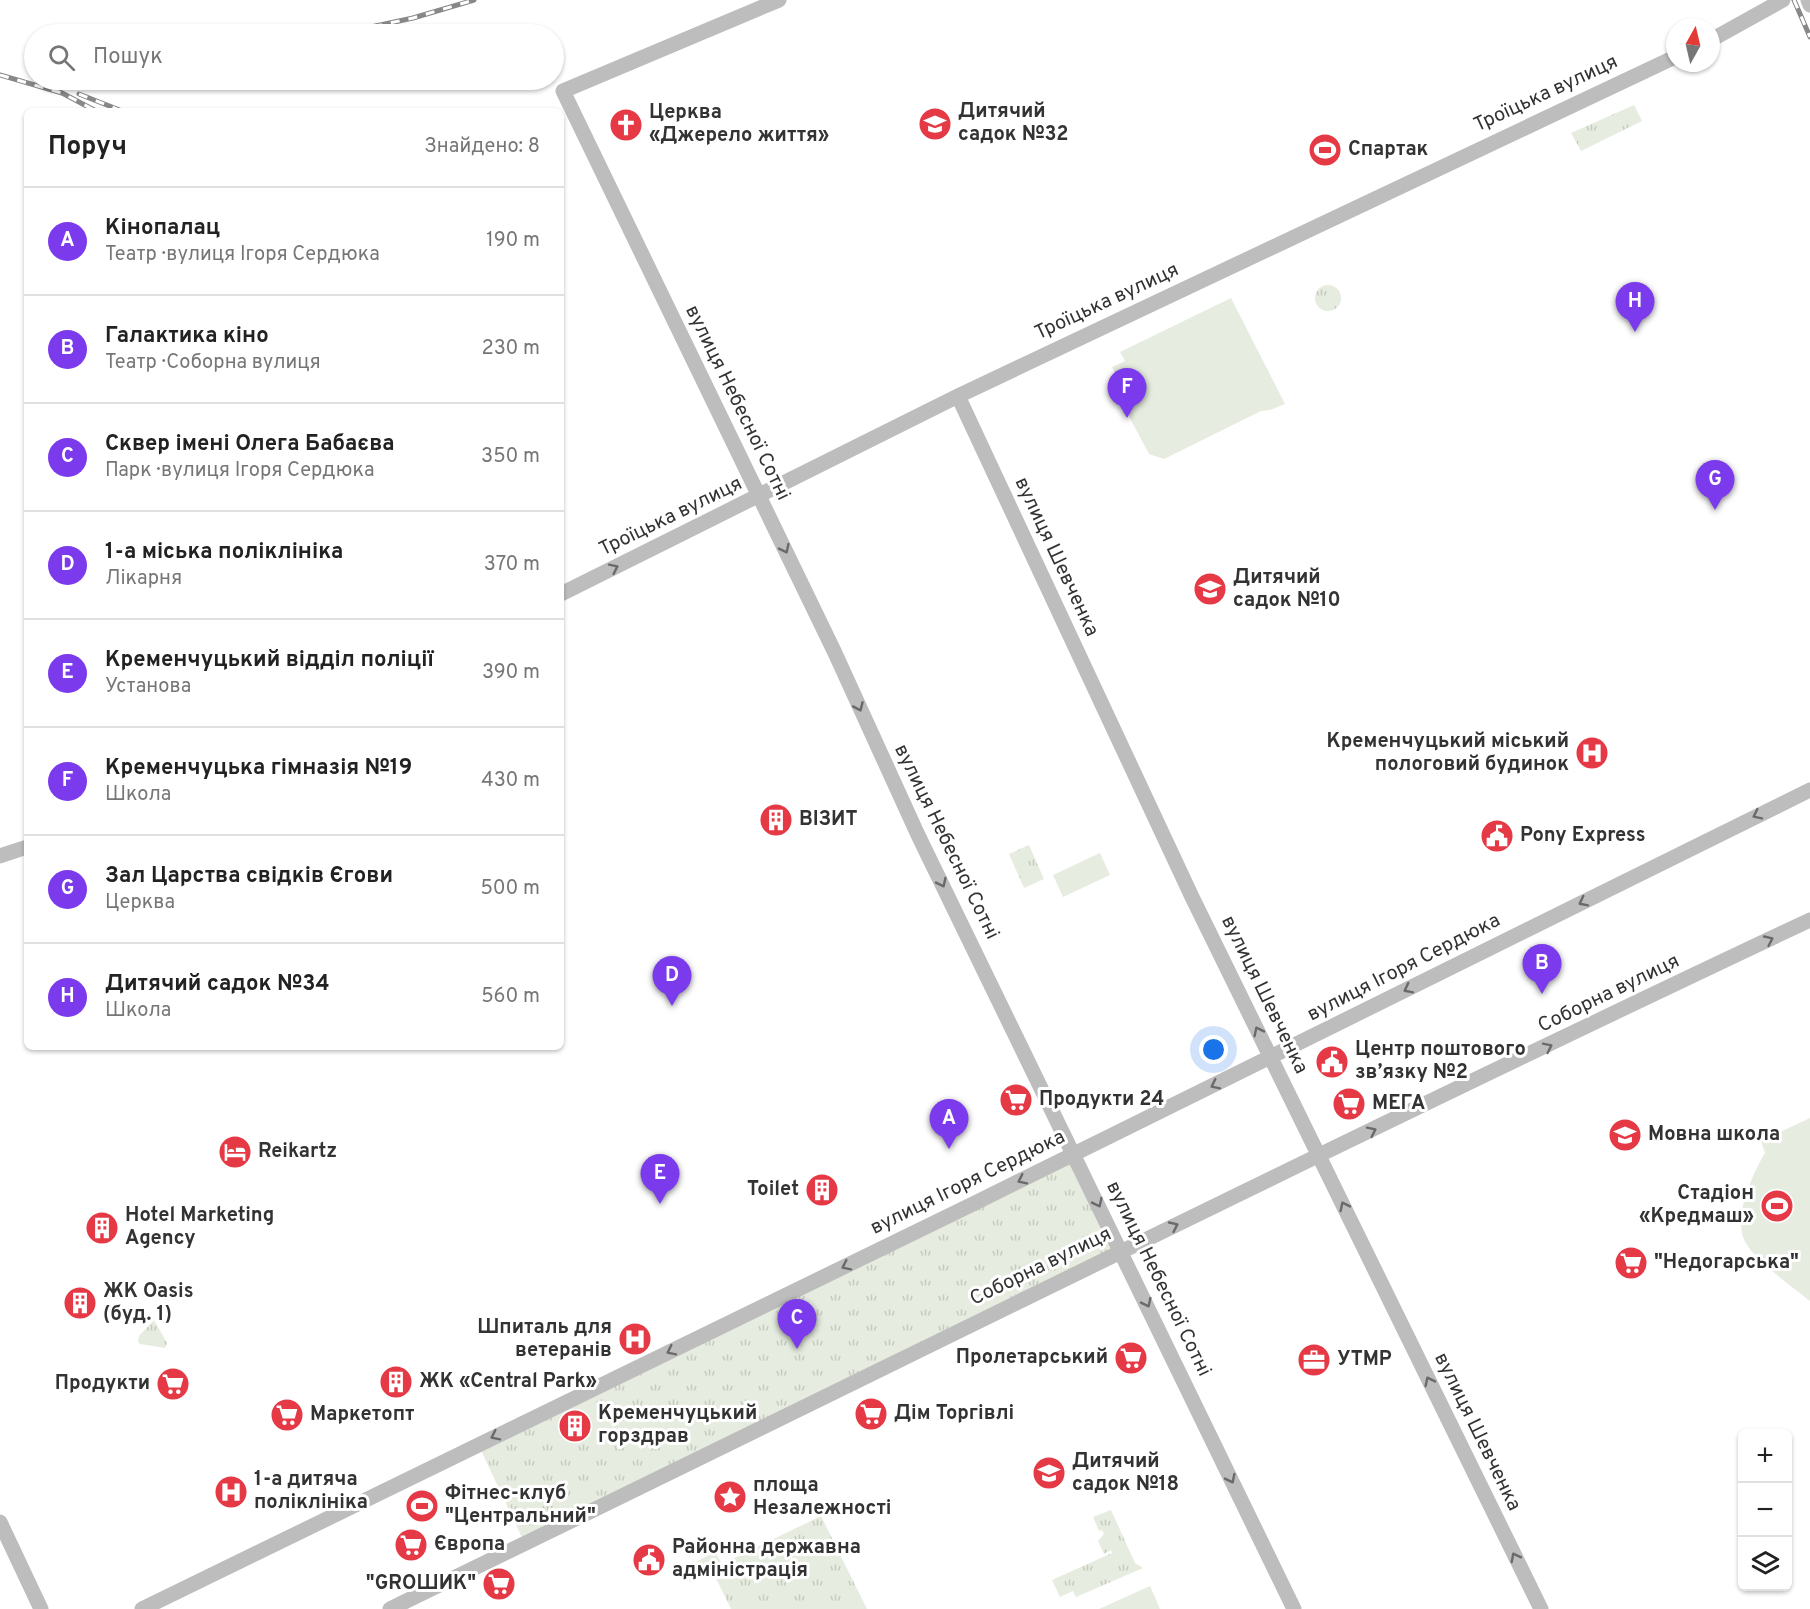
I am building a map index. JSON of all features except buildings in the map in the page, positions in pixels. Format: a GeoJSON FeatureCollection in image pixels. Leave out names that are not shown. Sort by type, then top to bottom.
{"type":"FeatureCollection","features":[{"type":"Feature","properties":{"kind":"street","name":"вулиця Небесної Сотні"},"geometry":{"type":"LineString","coordinates":[[778,0],[563,91],[759,496],[918,835],[1294,1609]]}},
{"type":"Feature","properties":{"kind":"street"},"geometry":{"type":"LineString","coordinates":[[1720,35],[1783,0]]}},
{"type":"Feature","properties":{"kind":"street"},"geometry":{"type":"LineString","coordinates":[[1808,0],[1810,5]]}},
{"type":"Feature","properties":{"kind":"street","name":"Троїцька вулиця"},"geometry":{"type":"LineString","coordinates":[[564,593],[958,396],[1666,61]]}},
{"type":"Feature","properties":{"kind":"street","name":"вулиця Шевченка"},"geometry":{"type":"LineString","coordinates":[[958,396],[1192,897],[1541,1609]]}},
{"type":"Feature","properties":{"kind":"street","name":"вулиця Ігоря Сердюка"},"geometry":{"type":"LineString","coordinates":[[142,1609],[1271,1058],[1810,790]]}},
{"type":"Feature","properties":{"kind":"street"},"geometry":{"type":"LineString","coordinates":[[0,856],[24,848]]}},
{"type":"Feature","properties":{"kind":"street","name":"Соборна вулиця"},"geometry":{"type":"LineString","coordinates":[[390,1609],[1121,1251],[1810,920]]}},
{"type":"Feature","properties":{"kind":"street"},"geometry":{"type":"LineString","coordinates":[[0,1522],[41,1609]]}},
{"type":"Feature","properties":{"kind":"green space"},"geometry":{"type":"Polygon","coordinates":[[[1634,105],[1642,121],[1581,151],[1571,133],[1634,105]]]}},
{"type":"Feature","properties":{"kind":"green space"},"geometry":{"type":"Polygon","coordinates":[[[1328,285],[1337,289],[1341,298],[1337,307],[1328,311],[1319,307],[1315,298],[1319,289],[1328,285]]]}},
{"type":"Feature","properties":{"kind":"green space"},"geometry":{"type":"Polygon","coordinates":[[[1231,298],[1285,404],[1261,411],[1164,459],[1149,454],[1115,390],[1122,386],[1112,367],[1125,361],[1120,352],[1231,298]]]}},
{"type":"Feature","properties":{"kind":"green space"},"geometry":{"type":"Polygon","coordinates":[[[1029,845],[1044,879],[1024,888],[1009,854],[1029,845]]]}},
{"type":"Feature","properties":{"kind":"green space"},"geometry":{"type":"Polygon","coordinates":[[[1100,853],[1110,875],[1063,897],[1053,875],[1100,853]]]}},
{"type":"Feature","properties":{"kind":"green space","name":"Стадіон «Кредмаш»"},"geometry":{"type":"Polygon","coordinates":[[[1810,1118],[1810,1301],[1772,1271],[1747,1245],[1743,1237],[1741,1217],[1746,1194],[1765,1153],[1761,1141],[1810,1118]]]}},
{"type":"Feature","properties":{"kind":"green space"},"geometry":{"type":"Polygon","coordinates":[[[1067,1158],[1114,1254],[525,1544],[478,1444],[1067,1158]]]}},
{"type":"Feature","properties":{"kind":"green space"},"geometry":{"type":"Polygon","coordinates":[[[154,1320],[167,1343],[165,1348],[140,1344],[138,1341],[139,1336],[154,1320]]]}},
{"type":"Feature","properties":{"kind":"green space"},"geometry":{"type":"Polygon","coordinates":[[[1111,1510],[1135,1563],[1143,1568],[1076,1597],[1073,1591],[1060,1597],[1052,1580],[1112,1553],[1111,1550],[1104,1554],[1098,1541],[1104,1534],[1102,1530],[1099,1531],[1093,1517],[1111,1510]]]}},
{"type":"Feature","properties":{"kind":"green space"},"geometry":{"type":"Polygon","coordinates":[[[821,1516],[867,1609],[731,1609],[713,1572],[690,1582],[684,1568],[715,1552],[722,1564],[821,1516]]]}},
{"type":"Feature","properties":{"kind":"green space"},"geometry":{"type":"Polygon","coordinates":[[[1150,1586],[1160,1609],[1099,1609],[1150,1586]]]}},
{"type":"Feature","properties":{"kind":"railway"},"geometry":{"type":"LineString","coordinates":[[385,24],[474,0]]}},
{"type":"Feature","properties":{"kind":"railway"},"geometry":{"type":"LineString","coordinates":[[1794,0],[1810,37]]}},
{"type":"Feature","properties":{"kind":"railway"},"geometry":{"type":"LineString","coordinates":[[0,75],[24,82]]}},
{"type":"Feature","properties":{"kind":"railway"},"geometry":{"type":"LineString","coordinates":[[52,90],[90,108]]}},
{"type":"Feature","properties":{"kind":"railway"},"geometry":{"type":"LineString","coordinates":[[79,94],[114,108]]}},
{"type":"Feature","properties":{"kind":"place","name":"Дитячий садок №32"},"geometry":{"type":"Point","coordinates":[935,124]}},
{"type":"Feature","properties":{"kind":"place","name":"Церква «Джерело життя»"},"geometry":{"type":"Point","coordinates":[626,125]}},
{"type":"Feature","properties":{"kind":"place","name":"Спартак"},"geometry":{"type":"Point","coordinates":[1325,150]}},
{"type":"Feature","properties":{"kind":"place","name":"Дитячий садок №34"},"geometry":{"type":"Point","coordinates":[1635,332]}},
{"type":"Feature","properties":{"kind":"place","name":"Кременчуцька гімназія №19"},"geometry":{"type":"Point","coordinates":[1127,418]}},
{"type":"Feature","properties":{"kind":"place","name":"Зал Царства свідків Єгови"},"geometry":{"type":"Point","coordinates":[1715,510]}},
{"type":"Feature","properties":{"kind":"place","name":"Дитячий садок №10"},"geometry":{"type":"Point","coordinates":[1210,589]}},
{"type":"Feature","properties":{"kind":"place","name":"Кременчуцький міський пологовий будинок"},"geometry":{"type":"Point","coordinates":[1592,753]}},
{"type":"Feature","properties":{"kind":"place","name":"ВІЗИТ"},"geometry":{"type":"Point","coordinates":[776,820]}},
{"type":"Feature","properties":{"kind":"place","name":"Pony Express"},"geometry":{"type":"Point","coordinates":[1497,836]}},
{"type":"Feature","properties":{"kind":"place","name":"Галактика кіно"},"geometry":{"type":"Point","coordinates":[1542,994]}},
{"type":"Feature","properties":{"kind":"place","name":"1-а міська поліклініка"},"geometry":{"type":"Point","coordinates":[672,1006]}},
{"type":"Feature","properties":{"kind":"place","name":"Центр поштового зв’язку №2"},"geometry":{"type":"Point","coordinates":[1332,1062]}},
{"type":"Feature","properties":{"kind":"place","name":"Продукти 24"},"geometry":{"type":"Point","coordinates":[1016,1100]}},
{"type":"Feature","properties":{"kind":"place","name":"МЕГА"},"geometry":{"type":"Point","coordinates":[1349,1104]}},
{"type":"Feature","properties":{"kind":"place","name":"Мовна школа"},"geometry":{"type":"Point","coordinates":[1625,1135]}},
{"type":"Feature","properties":{"kind":"place","name":"Кінопалац"},"geometry":{"type":"Point","coordinates":[949,1149]}},
{"type":"Feature","properties":{"kind":"place","name":"Reikartz"},"geometry":{"type":"Point","coordinates":[235,1152]}},
{"type":"Feature","properties":{"kind":"place","name":"Toilet"},"geometry":{"type":"Point","coordinates":[822,1190]}},
{"type":"Feature","properties":{"kind":"place","name":"Кременчуцький відділ поліції"},"geometry":{"type":"Point","coordinates":[660,1204]}},
{"type":"Feature","properties":{"kind":"place","name":"Стадіон «Кредмаш»"},"geometry":{"type":"Point","coordinates":[1777,1206]}},
{"type":"Feature","properties":{"kind":"place","name":"Hotel Marketing Agency"},"geometry":{"type":"Point","coordinates":[102,1228]}},
{"type":"Feature","properties":{"kind":"place","name":"\"Недогарська\""},"geometry":{"type":"Point","coordinates":[1631,1263]}},
{"type":"Feature","properties":{"kind":"place","name":"ЖК Oasis (буд. 1)"},"geometry":{"type":"Point","coordinates":[80,1303]}},
{"type":"Feature","properties":{"kind":"place","name":"Шпиталь для ветеранів"},"geometry":{"type":"Point","coordinates":[635,1339]}},
{"type":"Feature","properties":{"kind":"place","name":"Сквер імені Олега Бабаєва"},"geometry":{"type":"Point","coordinates":[797,1349]}},
{"type":"Feature","properties":{"kind":"place","name":"Пролетарський"},"geometry":{"type":"Point","coordinates":[1131,1358]}},
{"type":"Feature","properties":{"kind":"place","name":"УТМР"},"geometry":{"type":"Point","coordinates":[1314,1360]}},
{"type":"Feature","properties":{"kind":"place","name":"ЖК «Central Park»"},"geometry":{"type":"Point","coordinates":[396,1382]}},
{"type":"Feature","properties":{"kind":"place","name":"Продукти"},"geometry":{"type":"Point","coordinates":[173,1384]}},
{"type":"Feature","properties":{"kind":"place","name":"Дім Торгівлі"},"geometry":{"type":"Point","coordinates":[871,1414]}},
{"type":"Feature","properties":{"kind":"place","name":"Маркетопт"},"geometry":{"type":"Point","coordinates":[287,1415]}},
{"type":"Feature","properties":{"kind":"place","name":"Кременчуцький горздрав"},"geometry":{"type":"Point","coordinates":[575,1426]}},
{"type":"Feature","properties":{"kind":"place","name":"Дитячий садок №18"},"geometry":{"type":"Point","coordinates":[1049,1473]}},
{"type":"Feature","properties":{"kind":"place","name":"1-а дитяча поліклініка"},"geometry":{"type":"Point","coordinates":[231,1492]}},
{"type":"Feature","properties":{"kind":"place","name":"площа Незалежності"},"geometry":{"type":"Point","coordinates":[730,1497]}},
{"type":"Feature","properties":{"kind":"place","name":"Фітнес-клуб \"Центральний\""},"geometry":{"type":"Point","coordinates":[422,1506]}},
{"type":"Feature","properties":{"kind":"place","name":"Європа"},"geometry":{"type":"Point","coordinates":[411,1545]}},
{"type":"Feature","properties":{"kind":"place","name":"Районна державна адміністрація"},"geometry":{"type":"Point","coordinates":[649,1560]}},
{"type":"Feature","properties":{"kind":"place","name":"\"GROШИК\""},"geometry":{"type":"Point","coordinates":[499,1584]}}]}
